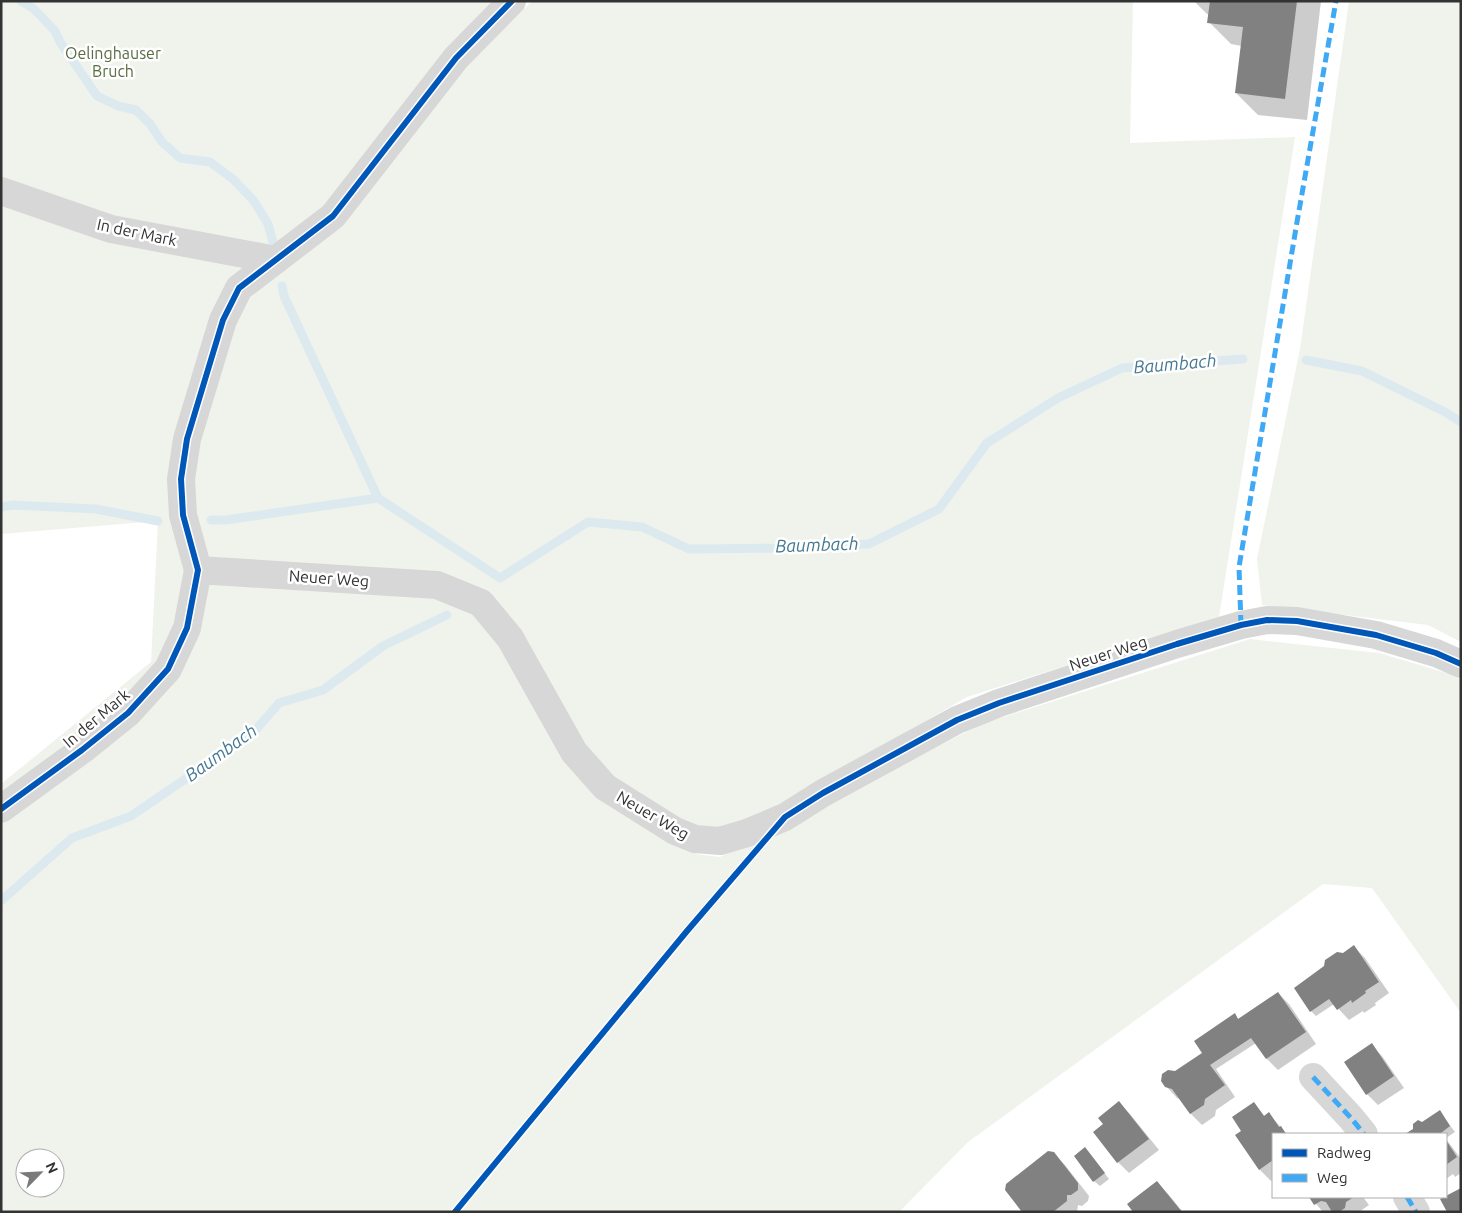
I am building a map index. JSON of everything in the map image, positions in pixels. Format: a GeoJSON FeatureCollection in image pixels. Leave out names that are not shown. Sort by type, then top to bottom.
{"type":"FeatureCollection","features":[{"type":"Feature","properties":{"kind":"street"},"geometry":{"type":"LineString","coordinates":[[198,570],[183,515],[181,479],[187,439],[223,320],[239,288],[333,216],[456,58],[512,1]]}},
{"type":"Feature","properties":{"kind":"street","name":"In der Mark"},"geometry":{"type":"LineString","coordinates":[[1,191],[111,229],[276,260]]}},
{"type":"Feature","properties":{"kind":"street","name":"In der Mark"},"geometry":{"type":"LineString","coordinates":[[1,809],[82,750],[128,713],[168,669],[187,628],[198,570]]}},
{"type":"Feature","properties":{"kind":"street","name":"Neuer Weg"},"geometry":{"type":"LineString","coordinates":[[198,570],[438,585],[481,603],[510,638],[574,752],[605,787],[675,831],[695,839],[720,841],[747,834],[785,817],[823,793],[957,720],[999,703],[1177,644],[1241,625],[1267,620],[1297,621],[1376,636],[1436,653],[1461,664]]}},
{"type":"Feature","properties":{"kind":"street"},"geometry":{"type":"LineString","coordinates":[[1313,1077],[1352,1118],[1363,1133]]}},
{"type":"Feature","properties":{"kind":"street"},"geometry":{"type":"LineString","coordinates":[[1408,1198],[1416,1212]]}},
{"type":"Feature","properties":{"kind":"green space","name":"Oelinghauser Bruch"},"geometry":{"type":"Polygon","coordinates":[[[1,1],[501,1],[328,214],[282,248],[111,223],[1,182],[1,1]]]}},
{"type":"Feature","properties":{"kind":"green space"},"geometry":{"type":"Polygon","coordinates":[[[533,1],[1133,1],[1130,143],[1295,137],[1219,617],[967,697],[696,854],[720,857],[984,723],[1250,639],[1379,653],[1450,674],[1461,680],[1461,1013],[1372,888],[1323,884],[968,1142],[899,1212],[1,1212],[1,784],[151,662],[158,521],[1,534],[1,197],[284,265],[473,50],[533,1]]]}},
{"type":"Feature","properties":{"kind":"green space"},"geometry":{"type":"Polygon","coordinates":[[[1349,1],[1461,1],[1461,642],[1428,625],[1262,605],[1257,559],[1300,349],[1349,1]]]}},
{"type":"Feature","properties":{"kind":"building"},"geometry":{"type":"Polygon","coordinates":[[[1210,1],[1297,1],[1285,99],[1235,93],[1243,27],[1207,23],[1210,1]]]}},
{"type":"Feature","properties":{"kind":"building"},"geometry":{"type":"Polygon","coordinates":[[[1354,945],[1379,982],[1352,1003],[1351,1000],[1337,1010],[1329,999],[1310,1012],[1294,988],[1324,966],[1325,960],[1337,952],[1343,953],[1354,945]]]}},
{"type":"Feature","properties":{"kind":"building"},"geometry":{"type":"Polygon","coordinates":[[[1278,992],[1306,1032],[1266,1059],[1251,1038],[1210,1065],[1225,1085],[1205,1099],[1204,1105],[1190,1114],[1172,1089],[1165,1087],[1161,1081],[1162,1074],[1168,1070],[1175,1071],[1202,1053],[1194,1041],[1235,1013],[1238,1019],[1278,992]]]}},
{"type":"Feature","properties":{"kind":"building"},"geometry":{"type":"Polygon","coordinates":[[[1372,1043],[1394,1076],[1366,1095],[1344,1062],[1372,1043]]]}},
{"type":"Feature","properties":{"kind":"building"},"geometry":{"type":"Polygon","coordinates":[[[1119,1101],[1149,1139],[1117,1163],[1093,1132],[1103,1124],[1098,1118],[1119,1101]]]}},
{"type":"Feature","properties":{"kind":"building"},"geometry":{"type":"Polygon","coordinates":[[[1254,1102],[1264,1116],[1269,1112],[1285,1133],[1272,1133],[1272,1161],[1259,1170],[1235,1135],[1241,1131],[1232,1117],[1254,1102]]]}},
{"type":"Feature","properties":{"kind":"building"},"geometry":{"type":"Polygon","coordinates":[[[1440,1110],[1450,1126],[1441,1133],[1407,1133],[1413,1129],[1413,1124],[1418,1120],[1422,1122],[1440,1110]]]}},
{"type":"Feature","properties":{"kind":"building"},"geometry":{"type":"Polygon","coordinates":[[[1447,1142],[1457,1157],[1447,1164],[1447,1142]]]}},
{"type":"Feature","properties":{"kind":"building"},"geometry":{"type":"Polygon","coordinates":[[[1085,1147],[1105,1173],[1093,1182],[1074,1156],[1085,1147]]]}},
{"type":"Feature","properties":{"kind":"building"},"geometry":{"type":"Polygon","coordinates":[[[1048,1151],[1054,1152],[1078,1183],[1078,1190],[1071,1195],[1067,1195],[1067,1201],[1053,1212],[1022,1212],[1005,1190],[1006,1184],[1048,1151]]]}},
{"type":"Feature","properties":{"kind":"building"},"geometry":{"type":"Polygon","coordinates":[[[1157,1181],[1182,1212],[1133,1212],[1127,1204],[1157,1181]]]}},
{"type":"Feature","properties":{"kind":"building"},"geometry":{"type":"Polygon","coordinates":[[[1461,1188],[1461,1212],[1447,1212],[1440,1199],[1447,1198],[1447,1195],[1461,1188]]]}},
{"type":"Feature","properties":{"kind":"building"},"geometry":{"type":"Polygon","coordinates":[[[1310,1198],[1352,1198],[1346,1202],[1345,1208],[1339,1212],[1332,1212],[1326,1202],[1321,1201],[1314,1205],[1310,1198]]]}},
{"type":"Feature","properties":{"kind":"waterway"},"geometry":{"type":"LineString","coordinates":[[21,1],[34,9],[55,31],[60,42],[97,96],[118,106],[136,110],[150,124],[162,142],[180,158],[210,162],[233,179],[254,201],[268,224],[273,242]]}},
{"type":"Feature","properties":{"kind":"waterway","name":"Baumbach"},"geometry":{"type":"LineString","coordinates":[[282,286],[284,296],[378,498],[500,578],[588,522],[642,527],[689,549],[869,544],[939,509],[987,443],[1058,398],[1122,368],[1243,359]]}},
{"type":"Feature","properties":{"kind":"waterway","name":"Baumbach"},"geometry":{"type":"LineString","coordinates":[[1306,360],[1362,371],[1445,412],[1461,422]]}},
{"type":"Feature","properties":{"kind":"waterway"},"geometry":{"type":"LineString","coordinates":[[211,520],[226,520],[378,498]]}},
{"type":"Feature","properties":{"kind":"waterway"},"geometry":{"type":"LineString","coordinates":[[1,507],[13,505],[96,509],[158,521]]}},
{"type":"Feature","properties":{"kind":"waterway","name":"Baumbach"},"geometry":{"type":"LineString","coordinates":[[1,901],[72,838],[131,816],[253,733],[279,703],[323,690],[383,646],[447,615]]}},
{"type":"Feature","properties":{"kind":"marked path"},"geometry":{"type":"LineString","coordinates":[[1241,625],[1239,567],[1336,1]]}},
{"type":"Feature","properties":{"kind":"marked path"},"geometry":{"type":"LineString","coordinates":[[1313,1077],[1363,1133]]}},
{"type":"Feature","properties":{"kind":"marked path"},"geometry":{"type":"LineString","coordinates":[[1408,1198],[1416,1212]]}},
{"type":"Feature","properties":{"kind":"cycle path"},"geometry":{"type":"LineString","coordinates":[[1,809],[82,750],[128,713],[168,669],[187,628],[198,570],[183,515],[181,479],[187,439],[223,320],[239,288],[333,216],[456,58],[512,1]]}},
{"type":"Feature","properties":{"kind":"cycle path"},"geometry":{"type":"LineString","coordinates":[[455,1212],[687,931],[785,817],[823,793],[957,720],[999,703],[1177,644],[1241,625],[1267,620],[1297,621],[1376,635],[1436,653],[1461,664]]}}]}
